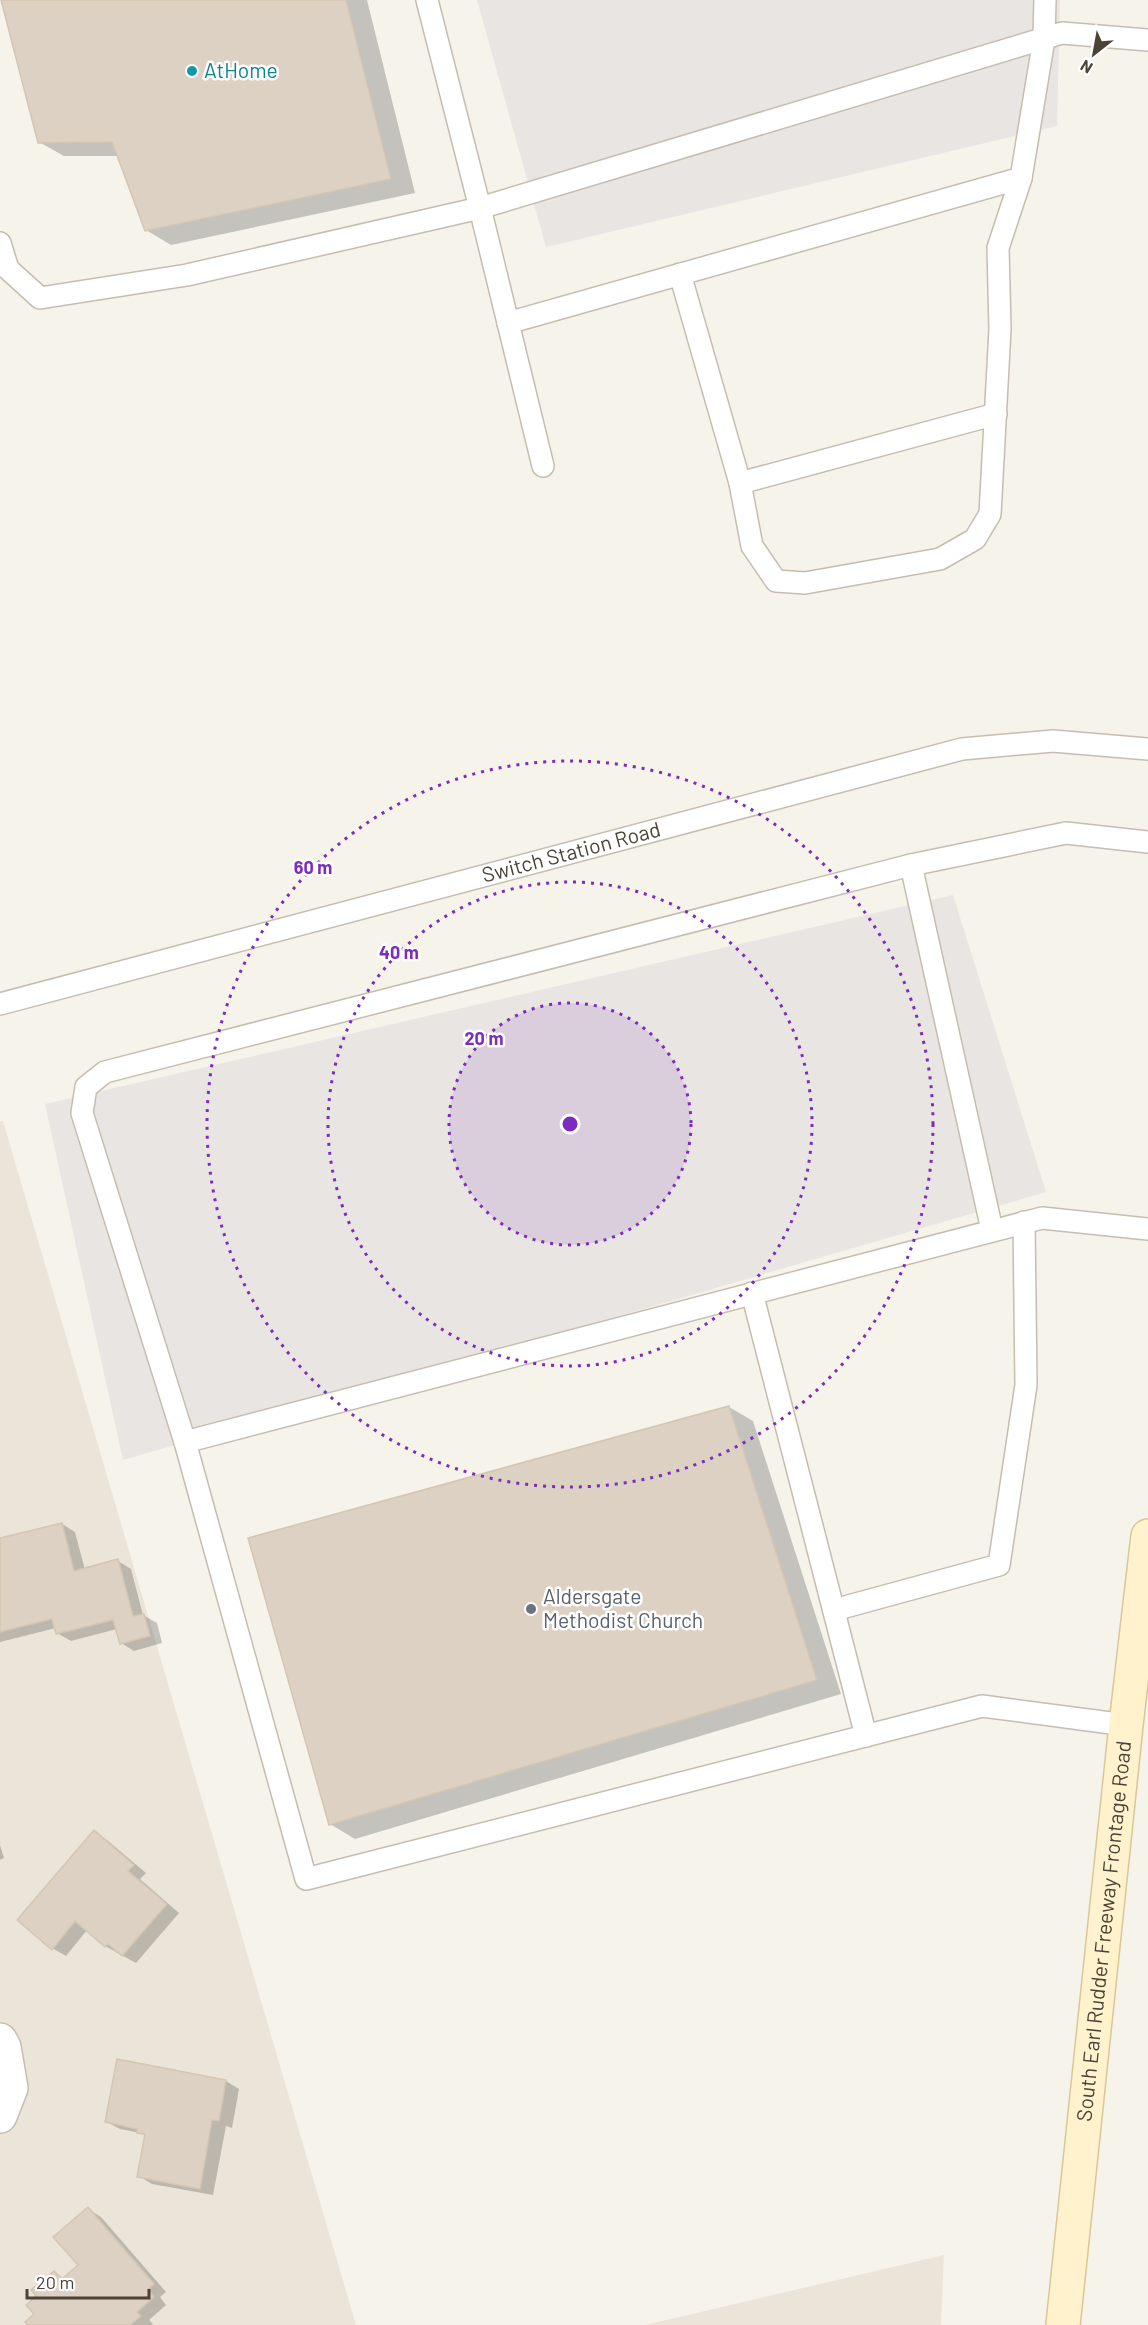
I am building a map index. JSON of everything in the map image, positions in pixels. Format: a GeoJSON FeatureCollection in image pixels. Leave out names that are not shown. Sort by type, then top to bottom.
{"type":"FeatureCollection","features":[{"type":"Feature","properties":{"kind":"main road","name":"South Earl Rudder Freeway Frontage Road"},"geometry":{"type":"LineString","coordinates":[[1063,2325],[1148,1536]]}},
{"type":"Feature","properties":{"kind":"street"},"geometry":{"type":"LineString","coordinates":[[0,2040],[4,2047],[11,2088],[0,2116]]}},
{"type":"Feature","properties":{"kind":"lane"},"geometry":{"type":"LineString","coordinates":[[427,0],[543,466]]}},
{"type":"Feature","properties":{"kind":"lane"},"geometry":{"type":"LineString","coordinates":[[680,274],[740,483],[752,546],[777,581],[805,583],[940,559],[975,539],[990,514],[1000,329],[998,248],[1021,178],[1044,39],[1045,0]]}},
{"type":"Feature","properties":{"kind":"lane"},"geometry":{"type":"LineString","coordinates":[[0,243],[8,269],[40,298],[187,275],[480,208],[1062,33],[1148,40]]}},
{"type":"Feature","properties":{"kind":"lane"},"geometry":{"type":"LineString","coordinates":[[508,323],[1021,178]]}},
{"type":"Feature","properties":{"kind":"lane"},"geometry":{"type":"LineString","coordinates":[[740,483],[996,414]]}},
{"type":"Feature","properties":{"kind":"lane","name":"Switch Station Road"},"geometry":{"type":"LineString","coordinates":[[0,1004],[962,749],[1053,741],[1148,749]]}},
{"type":"Feature","properties":{"kind":"lane"},"geometry":{"type":"LineString","coordinates":[[1126,1725],[982,1706],[306,1879],[185,1442],[82,1113],[87,1087],[105,1072],[911,865],[1066,833],[1148,842]]}},
{"type":"Feature","properties":{"kind":"lane"},"geometry":{"type":"LineString","coordinates":[[911,865],[992,1230]]}},
{"type":"Feature","properties":{"kind":"lane"},"geometry":{"type":"LineString","coordinates":[[185,1442],[1042,1218],[1148,1229]]}},
{"type":"Feature","properties":{"kind":"lane"},"geometry":{"type":"LineString","coordinates":[[834,1610],[999,1565],[1026,1385],[1024,1222]]}},
{"type":"Feature","properties":{"kind":"lane"},"geometry":{"type":"LineString","coordinates":[[752,1293],[866,1736]]}},
{"type":"Feature","properties":{"kind":"shaded area"},"geometry":{"type":"Polygon","coordinates":[[[477,0],[1060,0],[1057,126],[546,247],[477,0]]]}},
{"type":"Feature","properties":{"kind":"shaded area"},"geometry":{"type":"Polygon","coordinates":[[[953,895],[1046,1192],[123,1460],[45,1104],[953,895]]]}},
{"type":"Feature","properties":{"kind":"shaded area"},"geometry":{"type":"Polygon","coordinates":[[[0,1121],[3,1121],[356,2325],[0,2325],[0,1121]]]}},
{"type":"Feature","properties":{"kind":"shaded area"},"geometry":{"type":"Polygon","coordinates":[[[944,2255],[941,2325],[645,2325],[944,2255]]]}},
{"type":"Feature","properties":{"kind":"building","name":"AtHome"},"geometry":{"type":"Polygon","coordinates":[[[1,0],[346,0],[391,179],[145,231],[112,142],[38,143],[1,0]]]}},
{"type":"Feature","properties":{"kind":"building","name":"Aldersgate Methodist Church"},"geometry":{"type":"Polygon","coordinates":[[[729,1406],[817,1680],[329,1825],[248,1538],[729,1406]]]}},
{"type":"Feature","properties":{"kind":"building"},"geometry":{"type":"Polygon","coordinates":[[[62,1523],[74,1571],[118,1559],[133,1616],[144,1614],[150,1636],[120,1644],[113,1620],[56,1634],[52,1619],[0,1632],[0,1538],[62,1523]]]}},
{"type":"Feature","properties":{"kind":"building"},"geometry":{"type":"Polygon","coordinates":[[[94,1830],[134,1865],[128,1871],[167,1904],[122,1956],[108,1944],[105,1947],[75,1921],[52,1950],[17,1920],[94,1830]]]}},
{"type":"Feature","properties":{"kind":"building"},"geometry":{"type":"Polygon","coordinates":[[[117,2059],[226,2080],[219,2121],[212,2120],[200,2189],[137,2177],[145,2134],[137,2133],[137,2129],[105,2122],[117,2059]]]}},
{"type":"Feature","properties":{"kind":"building"},"geometry":{"type":"Polygon","coordinates":[[[88,2207],[154,2284],[148,2289],[154,2297],[137,2312],[141,2316],[130,2325],[27,2325],[25,2322],[34,2314],[26,2305],[36,2296],[31,2290],[54,2271],[62,2279],[78,2265],[53,2237],[88,2207]]]}},
{"type":"Feature","properties":{"kind":"place","name":"AtHome"},"geometry":{"type":"Point","coordinates":[192,71]}},
{"type":"Feature","properties":{"kind":"place","name":"Aldersgate Methodist Church"},"geometry":{"type":"Point","coordinates":[531,1609]}}]}
